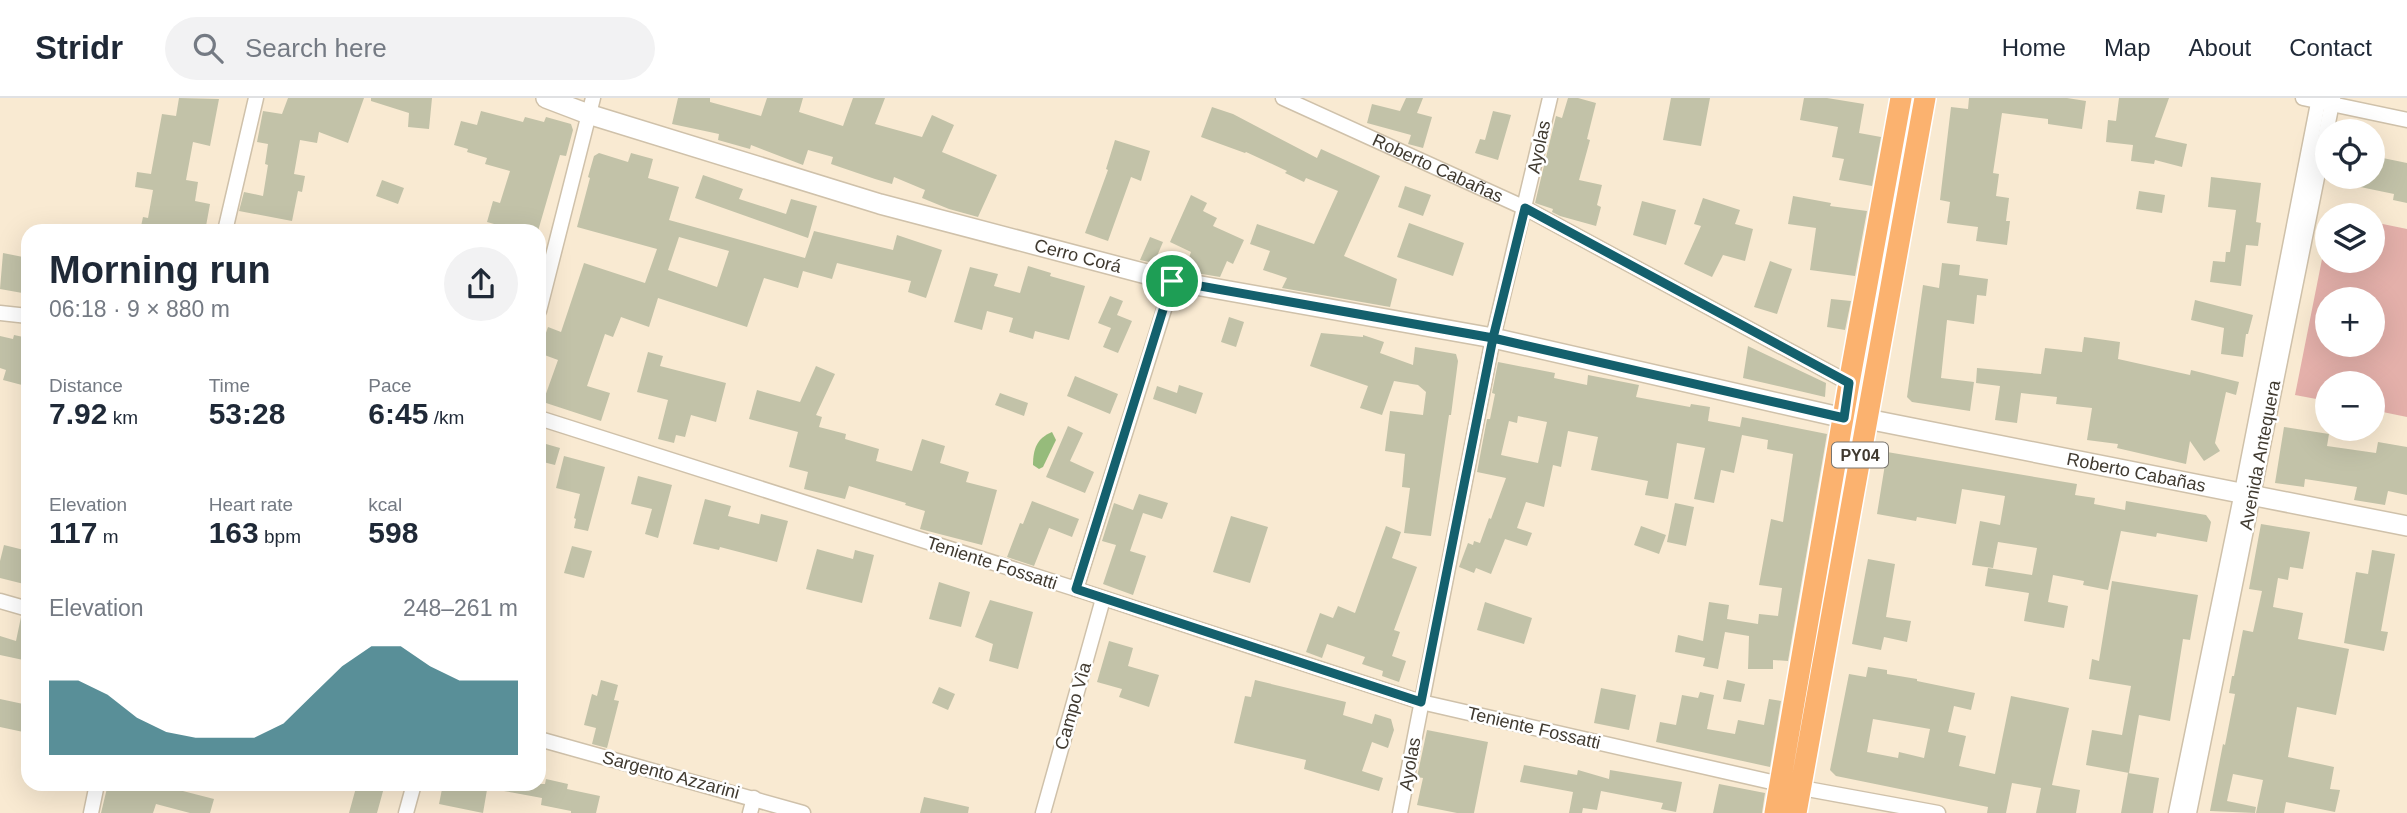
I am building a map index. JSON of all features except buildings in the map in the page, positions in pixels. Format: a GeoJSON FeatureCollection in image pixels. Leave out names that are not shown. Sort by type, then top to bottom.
{"type":"FeatureCollection","features":[{"type":"Feature","properties":{"kind":"main road","name":"PY04"},"geometry":{"type":"LineString","coordinates":[[1797,813],[1791,785],[1849,383],[1901,98]]}},
{"type":"Feature","properties":{"kind":"main road","name":"PY04"},"geometry":{"type":"LineString","coordinates":[[1775,813],[1791,785],[1867,419],[1925,98]]}},
{"type":"Feature","properties":{"kind":"street"},"geometry":{"type":"LineString","coordinates":[[227,224],[256,98]]}},
{"type":"Feature","properties":{"kind":"street","name":"Cerro Corá"},"geometry":{"type":"LineString","coordinates":[[546,98],[591,106],[880,204],[1172,281],[1493,338],[1844,418],[1867,419]]}},
{"type":"Feature","properties":{"kind":"street","name":"Roberto Cabañas"},"geometry":{"type":"LineString","coordinates":[[1283,98],[1525,208],[1849,383]]}},
{"type":"Feature","properties":{"kind":"street","name":"Ayolas"},"geometry":{"type":"LineString","coordinates":[[1401,813],[1493,338],[1550,98]]}},
{"type":"Feature","properties":{"kind":"street"},"geometry":{"type":"LineString","coordinates":[[2303,98],[2326,100],[2407,120]]}},
{"type":"Feature","properties":{"kind":"street","name":"Avenida Antequera"},"geometry":{"type":"LineString","coordinates":[[2189,813],[2247,494],[2326,100]]}},
{"type":"Feature","properties":{"kind":"street"},"geometry":{"type":"LineString","coordinates":[[546,283],[591,106]]}},
{"type":"Feature","properties":{"kind":"street"},"geometry":{"type":"LineString","coordinates":[[1076,589],[1172,281]]}},
{"type":"Feature","properties":{"kind":"street"},"geometry":{"type":"LineString","coordinates":[[0,313],[21,315]]}},
{"type":"Feature","properties":{"kind":"street","name":"Roberto Cabañas"},"geometry":{"type":"LineString","coordinates":[[1867,419],[2407,526]]}},
{"type":"Feature","properties":{"kind":"street","name":"Teniente Fossatti"},"geometry":{"type":"LineString","coordinates":[[546,420],[1421,702],[1791,785],[1938,813]]}},
{"type":"Feature","properties":{"kind":"street","name":"Avenida Antequera"},"geometry":{"type":"LineString","coordinates":[[2176,813],[2247,494]]}},
{"type":"Feature","properties":{"kind":"street","name":"Campo Vìa"},"geometry":{"type":"LineString","coordinates":[[1043,813],[1103,598]]}},
{"type":"Feature","properties":{"kind":"street"},"geometry":{"type":"LineString","coordinates":[[0,601],[21,607]]}},
{"type":"Feature","properties":{"kind":"street","name":"Sargento Azzarini"},"geometry":{"type":"LineString","coordinates":[[546,741],[803,813]]}},
{"type":"Feature","properties":{"kind":"street"},"geometry":{"type":"LineString","coordinates":[[91,813],[96,791]]}},
{"type":"Feature","properties":{"kind":"street"},"geometry":{"type":"LineString","coordinates":[[406,813],[412,791]]}},
{"type":"Feature","properties":{"kind":"street"},"geometry":{"type":"LineString","coordinates":[[750,813],[754,798]]}},
{"type":"Feature","properties":{"kind":"shaded area"},"geometry":{"type":"Polygon","coordinates":[[[2385,224],[2407,229],[2407,417],[2385,412],[2385,371],[2315,371],[2315,399],[2295,395],[2315,294],[2315,357],[2385,357],[2385,287],[2316,287],[2319,273],[2385,273],[2385,224]]]}},
{"type":"Feature","properties":{"kind":"shaded area"},"geometry":{"type":"Polygon","coordinates":[[[1052,432],[1056,440],[1043,467],[1039,469],[1033,465],[1035,449],[1043,437],[1052,432]]]}},
{"type":"Feature","properties":{"kind":"route"},"geometry":{"type":"LineString","coordinates":[[1172,281],[1076,589],[1421,702],[1493,338],[1844,418],[1849,383],[1525,208],[1493,338],[1172,281]]}}]}
